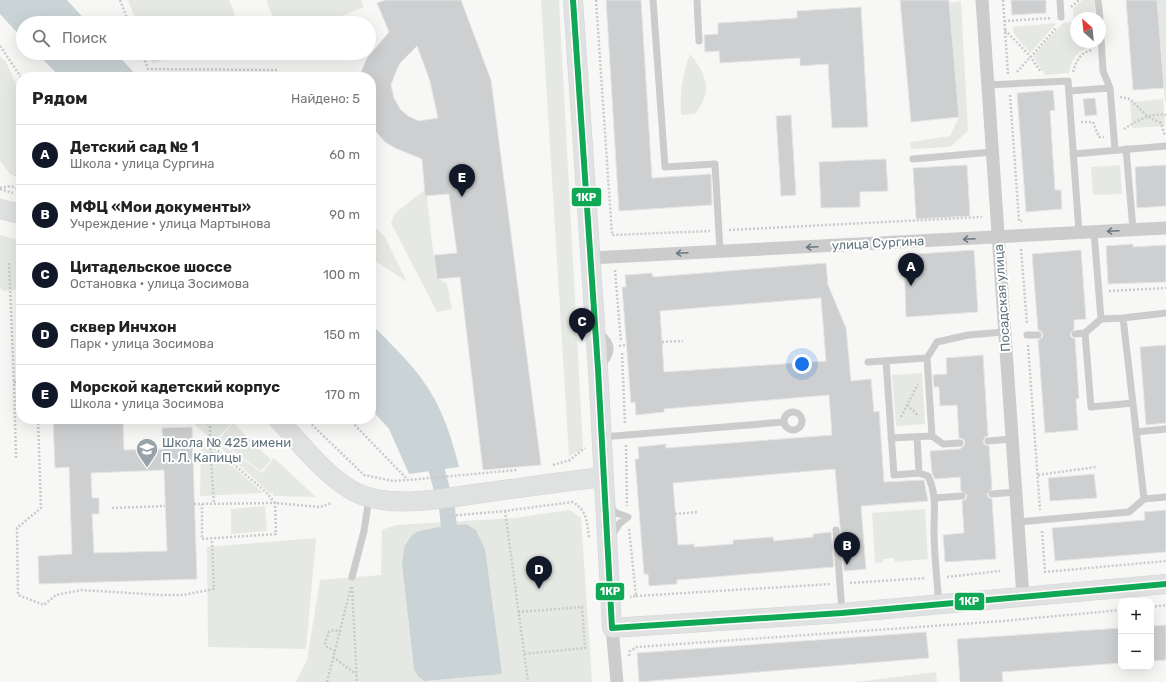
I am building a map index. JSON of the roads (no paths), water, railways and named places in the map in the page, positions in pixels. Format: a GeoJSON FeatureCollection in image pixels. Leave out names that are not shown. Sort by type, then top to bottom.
{"type":"FeatureCollection","features":[{"type":"Feature","properties":{"kind":"main road"},"geometry":{"type":"LineString","coordinates":[[573,0],[598,369],[612,628],[842,613],[1166,584]]}},
{"type":"Feature","properties":{"kind":"main road"},"geometry":{"type":"LineString","coordinates":[[0,209],[16,213]]}},
{"type":"Feature","properties":{"kind":"main road"},"geometry":{"type":"LineString","coordinates":[[283,424],[338,481],[356,493],[369,498],[397,501],[427,499],[604,477]]}},
{"type":"Feature","properties":{"kind":"street","name":"Посадская улица"},"geometry":{"type":"LineString","coordinates":[[982,0],[1023,596]]}},
{"type":"Feature","properties":{"kind":"street","name":"улица Сургина"},"geometry":{"type":"LineString","coordinates":[[590,258],[1166,228]]}},
{"type":"Feature","properties":{"kind":"street"},"geometry":{"type":"LineString","coordinates":[[612,628],[616,682]]}},
{"type":"Feature","properties":{"kind":"lane"},"geometry":{"type":"LineString","coordinates":[[653,0],[665,167],[715,164],[720,251]]}},
{"type":"Feature","properties":{"kind":"lane"},"geometry":{"type":"LineString","coordinates":[[697,0],[699,41]]}},
{"type":"Feature","properties":{"kind":"lane"},"geometry":{"type":"LineString","coordinates":[[1060,0],[1060,20]]}},
{"type":"Feature","properties":{"kind":"lane"},"geometry":{"type":"LineString","coordinates":[[1098,0],[1099,12]]}},
{"type":"Feature","properties":{"kind":"lane"},"geometry":{"type":"LineString","coordinates":[[1102,48],[1103,71],[1110,91],[1115,150]]}},
{"type":"Feature","properties":{"kind":"lane"},"geometry":{"type":"LineString","coordinates":[[988,85],[1010,81],[1068,80],[1079,232]]}},
{"type":"Feature","properties":{"kind":"lane"},"geometry":{"type":"LineString","coordinates":[[1069,91],[1110,91]]}},
{"type":"Feature","properties":{"kind":"lane"},"geometry":{"type":"LineString","coordinates":[[1073,154],[1166,146]]}},
{"type":"Feature","properties":{"kind":"lane"},"geometry":{"type":"LineString","coordinates":[[1126,149],[1133,229]]}},
{"type":"Feature","properties":{"kind":"lane"},"geometry":{"type":"LineString","coordinates":[[913,159],[992,152]]}},
{"type":"Feature","properties":{"kind":"lane"},"geometry":{"type":"LineString","coordinates":[[1094,232],[1101,319]]}},
{"type":"Feature","properties":{"kind":"lane"},"geometry":{"type":"LineString","coordinates":[[1075,334],[1085,333],[1101,319],[1166,313]]}},
{"type":"Feature","properties":{"kind":"lane"},"geometry":{"type":"LineString","coordinates":[[1124,318],[1144,500]]}},
{"type":"Feature","properties":{"kind":"lane"},"geometry":{"type":"LineString","coordinates":[[932,436],[927,362],[938,342],[968,335],[1004,332]]}},
{"type":"Feature","properties":{"kind":"lane"},"geometry":{"type":"LineString","coordinates":[[1085,333],[1091,407],[1133,403]]}},
{"type":"Feature","properties":{"kind":"lane"},"geometry":{"type":"LineString","coordinates":[[1028,335],[1038,335]]}},
{"type":"Feature","properties":{"kind":"lane"},"geometry":{"type":"LineString","coordinates":[[886,361],[894,475],[919,473],[928,476],[934,488],[936,514],[934,529],[939,604]]}},
{"type":"Feature","properties":{"kind":"lane"},"geometry":{"type":"LineString","coordinates":[[868,362],[927,362]]}},
{"type":"Feature","properties":{"kind":"lane"},"geometry":{"type":"LineString","coordinates":[[602,437],[784,422]]}},
{"type":"Feature","properties":{"kind":"lane"},"geometry":{"type":"LineString","coordinates":[[1136,432],[1166,430]]}},
{"type":"Feature","properties":{"kind":"lane"},"geometry":{"type":"LineString","coordinates":[[891,436],[932,436],[943,444],[960,443]]}},
{"type":"Feature","properties":{"kind":"lane"},"geometry":{"type":"LineString","coordinates":[[917,436],[919,473]]}},
{"type":"Feature","properties":{"kind":"lane"},"geometry":{"type":"LineString","coordinates":[[988,441],[1012,439]]}},
{"type":"Feature","properties":{"kind":"lane"},"geometry":{"type":"LineString","coordinates":[[992,494],[1016,492]]}},
{"type":"Feature","properties":{"kind":"lane"},"geometry":{"type":"LineString","coordinates":[[934,498],[962,496]]}},
{"type":"Feature","properties":{"kind":"lane"},"geometry":{"type":"LineString","coordinates":[[1018,522],[1129,512],[1144,500],[1166,497]]}},
{"type":"Feature","properties":{"kind":"lane"},"geometry":{"type":"LineString","coordinates":[[352,577],[364,531],[369,498]]}},
{"type":"Feature","properties":{"kind":"lane"},"geometry":{"type":"LineString","coordinates":[[836,530],[842,613]]}},
{"type":"Feature","properties":{"kind":"waterway"},"geometry":{"type":"LineString","coordinates":[[431,450],[447,508],[451,546]]}},
{"type":"Feature","properties":{"kind":"place","name":"Морской кадетский корпус"},"geometry":{"type":"Point","coordinates":[462,197]}},
{"type":"Feature","properties":{"kind":"place","name":"Детский сад № 1"},"geometry":{"type":"Point","coordinates":[911,286]}},
{"type":"Feature","properties":{"kind":"place","name":"Цитадельское шоссе"},"geometry":{"type":"Point","coordinates":[582,341]}},
{"type":"Feature","properties":{"kind":"place","name":"Школа № 425 имени П. Л. Капицы"},"geometry":{"type":"Point","coordinates":[147,468]}},
{"type":"Feature","properties":{"kind":"place","name":"МФЦ «Мои документы»"},"geometry":{"type":"Point","coordinates":[847,565]}},
{"type":"Feature","properties":{"kind":"place","name":"сквер Инчхон"},"geometry":{"type":"Point","coordinates":[539,589]}}]}
